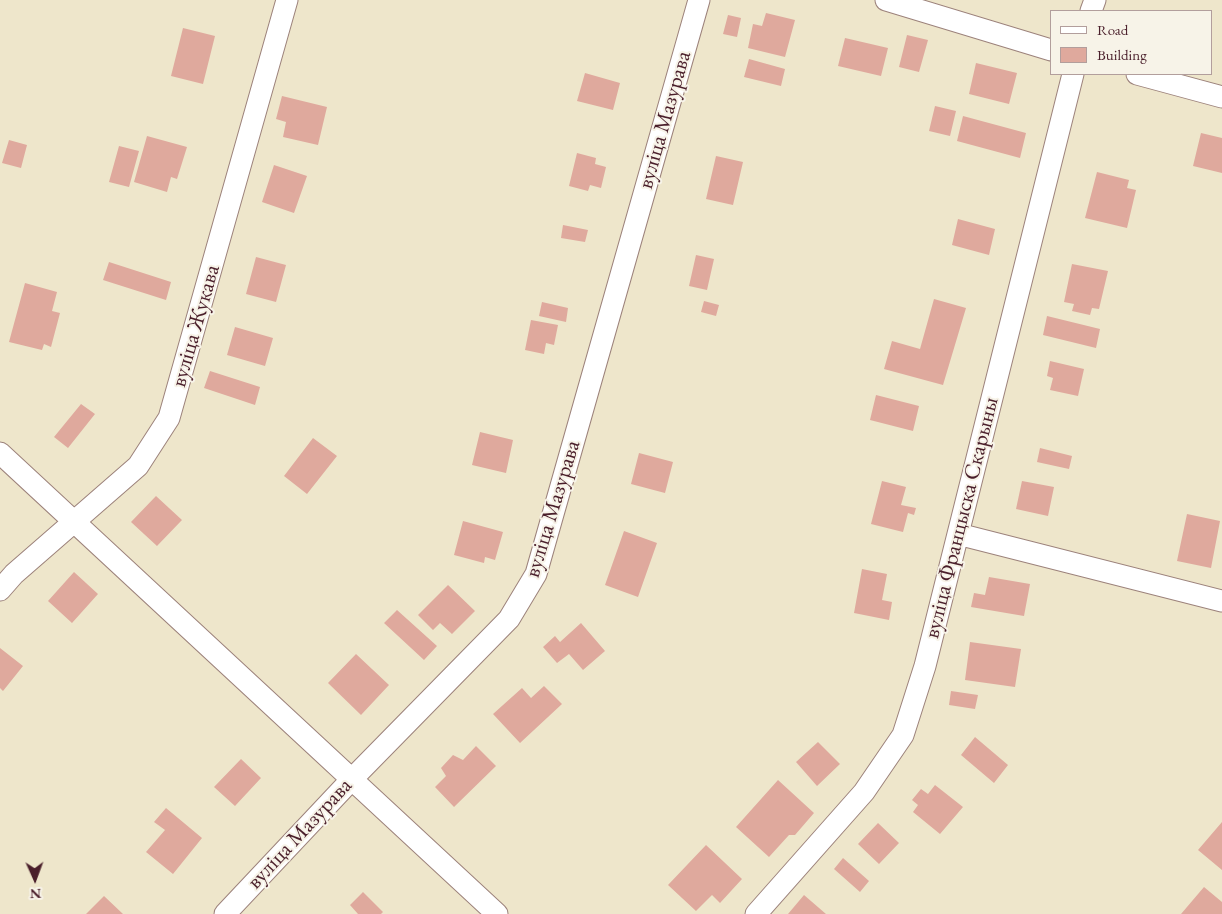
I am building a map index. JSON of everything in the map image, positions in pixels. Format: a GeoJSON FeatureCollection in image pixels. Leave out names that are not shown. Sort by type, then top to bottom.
{"type":"FeatureCollection","features":[{"type":"Feature","properties":{"kind":"street","name":"вуліца Жукава"},"geometry":{"type":"LineString","coordinates":[[0,590],[138,466],[169,418],[190,350],[287,0]]}},
{"type":"Feature","properties":{"kind":"street","name":"вуліца Мазурава"},"geometry":{"type":"LineString","coordinates":[[225,914],[352,779],[509,619],[536,574],[698,0]]}},
{"type":"Feature","properties":{"kind":"street"},"geometry":{"type":"LineString","coordinates":[[886,0],[1050,50]]}},
{"type":"Feature","properties":{"kind":"street","name":"вуліца Францыска Скарыны"},"geometry":{"type":"LineString","coordinates":[[756,914],[864,792],[903,735],[925,666],[1073,75]]}},
{"type":"Feature","properties":{"kind":"street"},"geometry":{"type":"LineString","coordinates":[[1141,75],[1222,97]]}},
{"type":"Feature","properties":{"kind":"street"},"geometry":{"type":"LineString","coordinates":[[0,453],[497,914]]}},
{"type":"Feature","properties":{"kind":"street"},"geometry":{"type":"LineString","coordinates":[[958,534],[1222,602]]}},
{"type":"Feature","properties":{"kind":"building"},"geometry":{"type":"Polygon","coordinates":[[[766,13],[795,20],[785,57],[748,48],[753,24],[762,26],[766,13]]]}},
{"type":"Feature","properties":{"kind":"building"},"geometry":{"type":"Polygon","coordinates":[[[728,15],[741,18],[737,37],[723,34],[728,15]]]}},
{"type":"Feature","properties":{"kind":"building"},"geometry":{"type":"Polygon","coordinates":[[[183,28],[215,36],[203,84],[171,76],[183,28]]]}},
{"type":"Feature","properties":{"kind":"building"},"geometry":{"type":"Polygon","coordinates":[[[907,35],[928,40],[919,72],[899,67],[907,35]]]}},
{"type":"Feature","properties":{"kind":"building"},"geometry":{"type":"Polygon","coordinates":[[[845,38],[888,48],[881,76],[838,66],[845,38]]]}},
{"type":"Feature","properties":{"kind":"building"},"geometry":{"type":"Polygon","coordinates":[[[749,59],[785,69],[781,86],[744,77],[749,59]]]}},
{"type":"Feature","properties":{"kind":"building"},"geometry":{"type":"Polygon","coordinates":[[[976,63],[1017,73],[1009,104],[969,94],[976,63]]]}},
{"type":"Feature","properties":{"kind":"building"},"geometry":{"type":"Polygon","coordinates":[[[585,73],[620,83],[613,110],[577,101],[585,73]]]}},
{"type":"Feature","properties":{"kind":"building"},"geometry":{"type":"Polygon","coordinates":[[[282,96],[327,107],[318,145],[283,137],[286,122],[276,119],[282,96]]]}},
{"type":"Feature","properties":{"kind":"building"},"geometry":{"type":"Polygon","coordinates":[[[935,106],[956,111],[950,136],[929,131],[935,106]]]}},
{"type":"Feature","properties":{"kind":"building"},"geometry":{"type":"Polygon","coordinates":[[[963,116],[1026,133],[1020,158],[957,141],[963,116]]]}},
{"type":"Feature","properties":{"kind":"building"},"geometry":{"type":"Polygon","coordinates":[[[1201,133],[1222,138],[1222,173],[1193,166],[1201,133]]]}},
{"type":"Feature","properties":{"kind":"building"},"geometry":{"type":"Polygon","coordinates":[[[147,136],[187,147],[177,179],[171,177],[167,192],[134,182],[147,136]]]}},
{"type":"Feature","properties":{"kind":"building"},"geometry":{"type":"Polygon","coordinates":[[[9,140],[27,145],[21,168],[2,163],[9,140]]]}},
{"type":"Feature","properties":{"kind":"building"},"geometry":{"type":"Polygon","coordinates":[[[119,146],[139,151],[129,187],[109,182],[119,146]]]}},
{"type":"Feature","properties":{"kind":"building"},"geometry":{"type":"Polygon","coordinates":[[[577,153],[596,158],[595,164],[606,167],[601,188],[590,185],[588,191],[569,186],[577,153]]]}},
{"type":"Feature","properties":{"kind":"building"},"geometry":{"type":"Polygon","coordinates":[[[716,156],[743,162],[733,205],[706,199],[716,156]]]}},
{"type":"Feature","properties":{"kind":"building"},"geometry":{"type":"Polygon","coordinates":[[[274,165],[307,176],[294,213],[262,202],[274,165]]]}},
{"type":"Feature","properties":{"kind":"building"},"geometry":{"type":"Polygon","coordinates":[[[1097,172],[1129,180],[1127,188],[1136,190],[1127,228],[1085,218],[1097,172]]]}},
{"type":"Feature","properties":{"kind":"building"},"geometry":{"type":"Polygon","coordinates":[[[958,219],[995,229],[989,255],[952,245],[958,219]]]}},
{"type":"Feature","properties":{"kind":"building"},"geometry":{"type":"Polygon","coordinates":[[[563,225],[588,230],[585,242],[561,238],[563,225]]]}},
{"type":"Feature","properties":{"kind":"building"},"geometry":{"type":"Polygon","coordinates":[[[696,255],[714,259],[707,290],[689,286],[696,255]]]}},
{"type":"Feature","properties":{"kind":"building"},"geometry":{"type":"Polygon","coordinates":[[[256,257],[286,265],[276,302],[246,294],[256,257]]]}},
{"type":"Feature","properties":{"kind":"building"},"geometry":{"type":"Polygon","coordinates":[[[109,262],[171,282],[166,300],[103,280],[109,262]]]}},
{"type":"Feature","properties":{"kind":"building"},"geometry":{"type":"Polygon","coordinates":[[[1072,264],[1108,271],[1099,309],[1092,308],[1090,315],[1072,311],[1074,304],[1064,302],[1072,264]]]}},
{"type":"Feature","properties":{"kind":"building"},"geometry":{"type":"Polygon","coordinates":[[[25,283],[57,292],[52,311],[60,313],[51,347],[44,344],[42,350],[9,342],[25,283]]]}},
{"type":"Feature","properties":{"kind":"building"},"geometry":{"type":"Polygon","coordinates":[[[934,299],[966,308],[943,385],[884,369],[892,341],[920,349],[934,299]]]}},
{"type":"Feature","properties":{"kind":"building"},"geometry":{"type":"Polygon","coordinates":[[[704,301],[719,305],[716,316],[701,312],[704,301]]]}},
{"type":"Feature","properties":{"kind":"building"},"geometry":{"type":"Polygon","coordinates":[[[542,302],[568,308],[566,322],[539,316],[542,302]]]}},
{"type":"Feature","properties":{"kind":"building"},"geometry":{"type":"Polygon","coordinates":[[[1047,316],[1100,329],[1096,348],[1043,335],[1047,316]]]}},
{"type":"Feature","properties":{"kind":"building"},"geometry":{"type":"Polygon","coordinates":[[[531,320],[558,325],[554,345],[546,343],[544,354],[525,350],[531,320]]]}},
{"type":"Feature","properties":{"kind":"building"},"geometry":{"type":"Polygon","coordinates":[[[235,327],[273,338],[265,366],[227,355],[235,327]]]}},
{"type":"Feature","properties":{"kind":"building"},"geometry":{"type":"Polygon","coordinates":[[[1050,361],[1084,369],[1078,396],[1050,390],[1053,378],[1047,376],[1050,361]]]}},
{"type":"Feature","properties":{"kind":"building"},"geometry":{"type":"Polygon","coordinates":[[[210,371],[260,387],[255,405],[204,388],[210,371]]]}},
{"type":"Feature","properties":{"kind":"building"},"geometry":{"type":"Polygon","coordinates":[[[876,395],[919,406],[913,431],[870,420],[876,395]]]}},
{"type":"Feature","properties":{"kind":"building"},"geometry":{"type":"Polygon","coordinates":[[[81,404],[95,414],[68,448],[54,437],[81,404]]]}},
{"type":"Feature","properties":{"kind":"building"},"geometry":{"type":"Polygon","coordinates":[[[480,432],[513,440],[506,473],[472,465],[480,432]]]}},
{"type":"Feature","properties":{"kind":"building"},"geometry":{"type":"Polygon","coordinates":[[[313,438],[337,456],[307,494],[284,476],[313,438]]]}},
{"type":"Feature","properties":{"kind":"building"},"geometry":{"type":"Polygon","coordinates":[[[1040,448],[1072,456],[1069,469],[1037,462],[1040,448]]]}},
{"type":"Feature","properties":{"kind":"building"},"geometry":{"type":"Polygon","coordinates":[[[639,453],[673,462],[665,493],[631,484],[639,453]]]}},
{"type":"Feature","properties":{"kind":"building"},"geometry":{"type":"Polygon","coordinates":[[[882,481],[906,487],[901,505],[916,508],[914,515],[908,513],[903,532],[871,524],[882,481]]]}},
{"type":"Feature","properties":{"kind":"building"},"geometry":{"type":"Polygon","coordinates":[[[1022,481],[1054,487],[1048,516],[1016,509],[1022,481]]]}},
{"type":"Feature","properties":{"kind":"building"},"geometry":{"type":"Polygon","coordinates":[[[156,496],[182,520],[157,546],[131,522],[156,496]]]}},
{"type":"Feature","properties":{"kind":"building"},"geometry":{"type":"Polygon","coordinates":[[[1187,514],[1220,521],[1211,568],[1177,561],[1187,514]]]}},
{"type":"Feature","properties":{"kind":"building"},"geometry":{"type":"Polygon","coordinates":[[[463,521],[503,532],[495,560],[485,557],[484,563],[454,555],[463,521]]]}},
{"type":"Feature","properties":{"kind":"building"},"geometry":{"type":"Polygon","coordinates":[[[624,531],[657,543],[638,597],[605,585],[624,531]]]}},
{"type":"Feature","properties":{"kind":"building"},"geometry":{"type":"Polygon","coordinates":[[[862,569],[887,574],[882,600],[892,602],[889,620],[854,613],[862,569]]]}},
{"type":"Feature","properties":{"kind":"building"},"geometry":{"type":"Polygon","coordinates":[[[74,572],[98,594],[72,623],[48,601],[74,572]]]}},
{"type":"Feature","properties":{"kind":"building"},"geometry":{"type":"Polygon","coordinates":[[[989,577],[1030,584],[1024,616],[971,607],[974,593],[985,595],[989,577]]]}},
{"type":"Feature","properties":{"kind":"building"},"geometry":{"type":"Polygon","coordinates":[[[448,585],[475,611],[452,634],[440,623],[433,630],[418,615],[448,585]]]}},
{"type":"Feature","properties":{"kind":"building"},"geometry":{"type":"Polygon","coordinates":[[[397,610],[437,646],[424,660],[384,623],[397,610]]]}},
{"type":"Feature","properties":{"kind":"building"},"geometry":{"type":"Polygon","coordinates":[[[581,623],[605,651],[583,670],[569,654],[557,663],[543,647],[555,636],[560,642],[581,623]]]}},
{"type":"Feature","properties":{"kind":"building"},"geometry":{"type":"Polygon","coordinates":[[[970,642],[1021,649],[1015,687],[965,680],[970,642]]]}},
{"type":"Feature","properties":{"kind":"building"},"geometry":{"type":"Polygon","coordinates":[[[0,648],[23,666],[3,691],[0,688],[0,648]]]}},
{"type":"Feature","properties":{"kind":"building"},"geometry":{"type":"Polygon","coordinates":[[[356,654],[389,685],[361,715],[328,683],[356,654]]]}},
{"type":"Feature","properties":{"kind":"building"},"geometry":{"type":"Polygon","coordinates":[[[544,686],[562,704],[520,743],[493,714],[522,688],[531,698],[544,686]]]}},
{"type":"Feature","properties":{"kind":"building"},"geometry":{"type":"Polygon","coordinates":[[[951,691],[978,695],[975,709],[949,705],[951,691]]]}},
{"type":"Feature","properties":{"kind":"building"},"geometry":{"type":"Polygon","coordinates":[[[975,737],[1008,765],[994,783],[961,755],[975,737]]]}},
{"type":"Feature","properties":{"kind":"building"},"geometry":{"type":"Polygon","coordinates":[[[818,742],[840,764],[817,786],[796,762],[818,742]]]}},
{"type":"Feature","properties":{"kind":"building"},"geometry":{"type":"Polygon","coordinates":[[[476,746],[496,766],[454,807],[435,787],[446,776],[441,768],[453,755],[463,760],[476,746]]]}},
{"type":"Feature","properties":{"kind":"building"},"geometry":{"type":"Polygon","coordinates":[[[241,759],[261,778],[235,806],[214,787],[241,759]]]}},
{"type":"Feature","properties":{"kind":"building"},"geometry":{"type":"Polygon","coordinates":[[[778,780],[814,813],[795,835],[789,835],[769,857],[736,827],[778,780]]]}},
{"type":"Feature","properties":{"kind":"building"},"geometry":{"type":"Polygon","coordinates":[[[935,785],[963,807],[940,834],[913,812],[918,805],[912,800],[921,789],[928,794],[935,785]]]}},
{"type":"Feature","properties":{"kind":"building"},"geometry":{"type":"Polygon","coordinates":[[[166,808],[202,838],[173,874],[146,852],[165,830],[154,822],[166,808]]]}},
{"type":"Feature","properties":{"kind":"building"},"geometry":{"type":"Polygon","coordinates":[[[1222,822],[1222,870],[1198,850],[1222,822]]]}},
{"type":"Feature","properties":{"kind":"building"},"geometry":{"type":"Polygon","coordinates":[[[878,823],[899,843],[879,864],[858,844],[878,823]]]}},
{"type":"Feature","properties":{"kind":"building"},"geometry":{"type":"Polygon","coordinates":[[[706,845],[742,879],[720,903],[712,895],[696,911],[668,885],[706,845]]]}},
{"type":"Feature","properties":{"kind":"building"},"geometry":{"type":"Polygon","coordinates":[[[843,858],[869,881],[860,892],[834,869],[843,858]]]}},
{"type":"Feature","properties":{"kind":"building"},"geometry":{"type":"Polygon","coordinates":[[[1204,887],[1222,902],[1222,914],[1181,914],[1204,887]]]}},
{"type":"Feature","properties":{"kind":"building"},"geometry":{"type":"Polygon","coordinates":[[[363,892],[383,912],[381,914],[358,914],[350,905],[363,892]]]}},
{"type":"Feature","properties":{"kind":"building"},"geometry":{"type":"Polygon","coordinates":[[[804,895],[826,914],[788,914],[804,895]]]}},
{"type":"Feature","properties":{"kind":"building"},"geometry":{"type":"Polygon","coordinates":[[[104,896],[123,914],[86,914],[104,896]]]}}]}
